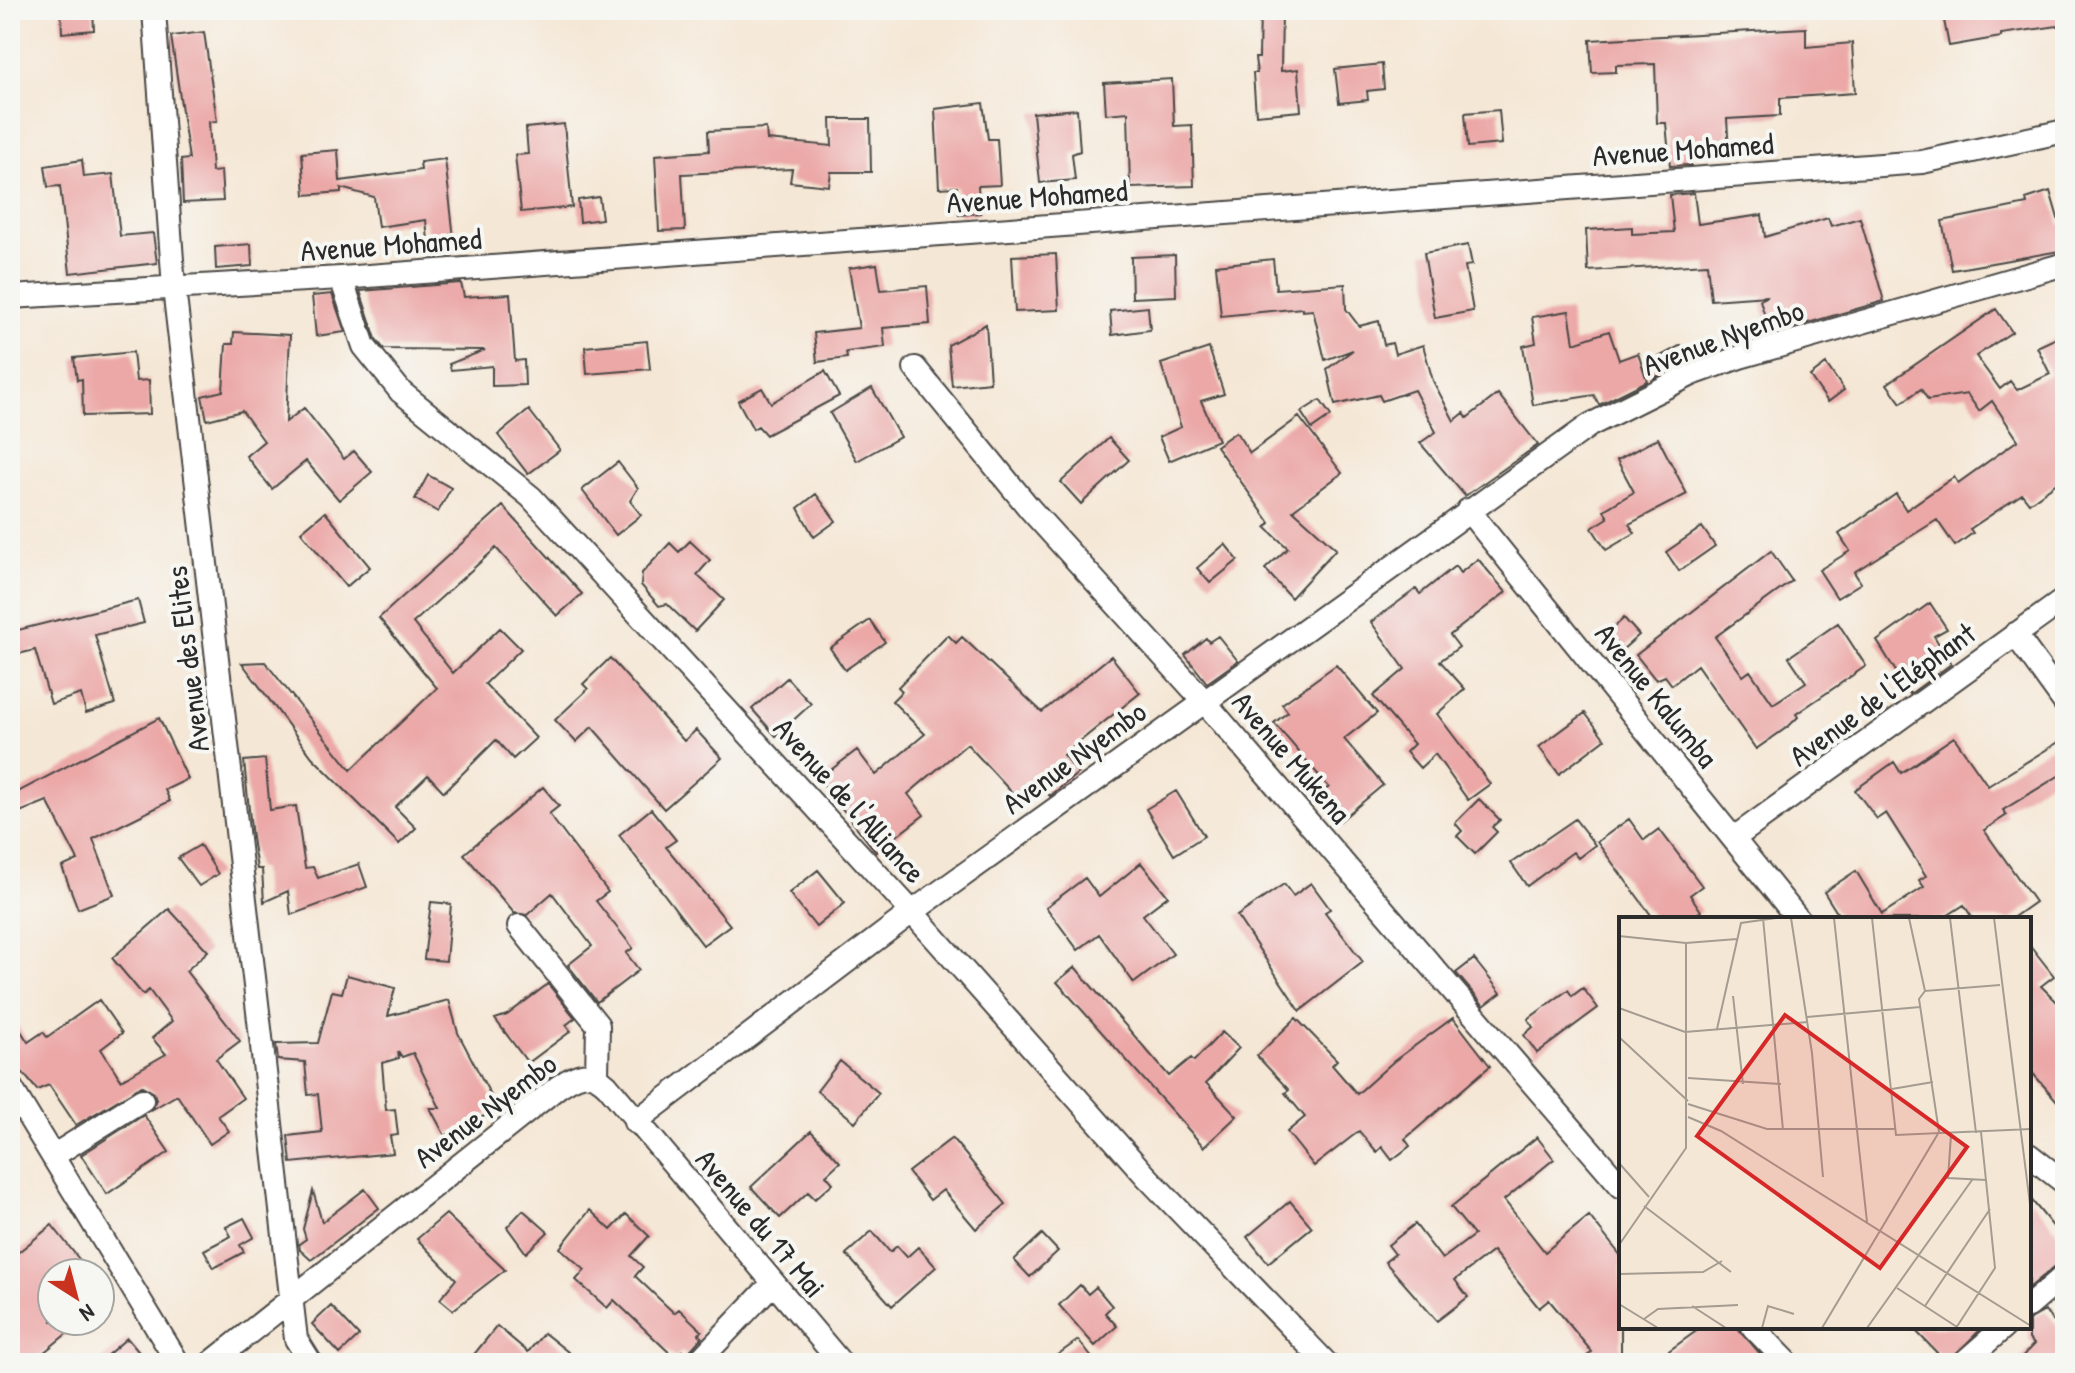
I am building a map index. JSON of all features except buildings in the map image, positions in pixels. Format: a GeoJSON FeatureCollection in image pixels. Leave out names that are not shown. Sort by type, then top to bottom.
{"type":"FeatureCollection","features":[{"type":"Feature","properties":{"kind":"street","name":"Avenue des Elites"},"geometry":{"type":"LineString","coordinates":[[154,10],[174,288],[296,1339],[311,1363]]}},
{"type":"Feature","properties":{"kind":"street","name":"Avenue Mohamed"},"geometry":{"type":"LineString","coordinates":[[10,297],[341,278],[1922,162],[2065,131]]}},
{"type":"Feature","properties":{"kind":"street","name":"Avenue Nyembo"},"geometry":{"type":"LineString","coordinates":[[211,1363],[558,1087],[585,1073],[597,1075],[635,1122],[912,912],[1203,700],[1590,425],[1692,374],[1755,352],[2065,264]]}},
{"type":"Feature","properties":{"kind":"street","name":"Avenue de l'Alliance"},"geometry":{"type":"LineString","coordinates":[[341,278],[364,346],[393,383],[432,420],[531,497],[912,912],[1146,1176],[1326,1363]]}},
{"type":"Feature","properties":{"kind":"street","name":"Avenue Mukena"},"geometry":{"type":"LineString","coordinates":[[915,368],[1030,509],[1203,700],[1619,1184]]}},
{"type":"Feature","properties":{"kind":"street","name":"Avenue Kalumba"},"geometry":{"type":"LineString","coordinates":[[1468,510],[1796,917]]}},
{"type":"Feature","properties":{"kind":"street","name":"Avenue de l'Eléphant"},"geometry":{"type":"LineString","coordinates":[[1734,838],[2065,599]]}},
{"type":"Feature","properties":{"kind":"street"},"geometry":{"type":"LineString","coordinates":[[2015,634],[2065,703]]}},
{"type":"Feature","properties":{"kind":"street"},"geometry":{"type":"LineString","coordinates":[[519,926],[598,1025],[597,1075]]}},
{"type":"Feature","properties":{"kind":"street"},"geometry":{"type":"LineString","coordinates":[[10,1086],[178,1363]]}},
{"type":"Feature","properties":{"kind":"street"},"geometry":{"type":"LineString","coordinates":[[53,1156],[142,1100]]}},
{"type":"Feature","properties":{"kind":"street","name":"Avenue du 17 Mai"},"geometry":{"type":"LineString","coordinates":[[635,1122],[841,1363]]}},
{"type":"Feature","properties":{"kind":"street"},"geometry":{"type":"LineString","coordinates":[[2031,1157],[2065,1183]]}},
{"type":"Feature","properties":{"kind":"street"},"geometry":{"type":"LineString","coordinates":[[2031,1304],[2065,1275]]}},
{"type":"Feature","properties":{"kind":"street"},"geometry":{"type":"LineString","coordinates":[[697,1363],[773,1283]]}},
{"type":"Feature","properties":{"kind":"street"},"geometry":{"type":"LineString","coordinates":[[1755,1329],[1788,1363]]}},
{"type":"Feature","properties":{"kind":"street"},"geometry":{"type":"LineString","coordinates":[[1963,1363],[2002,1329]]}}]}
